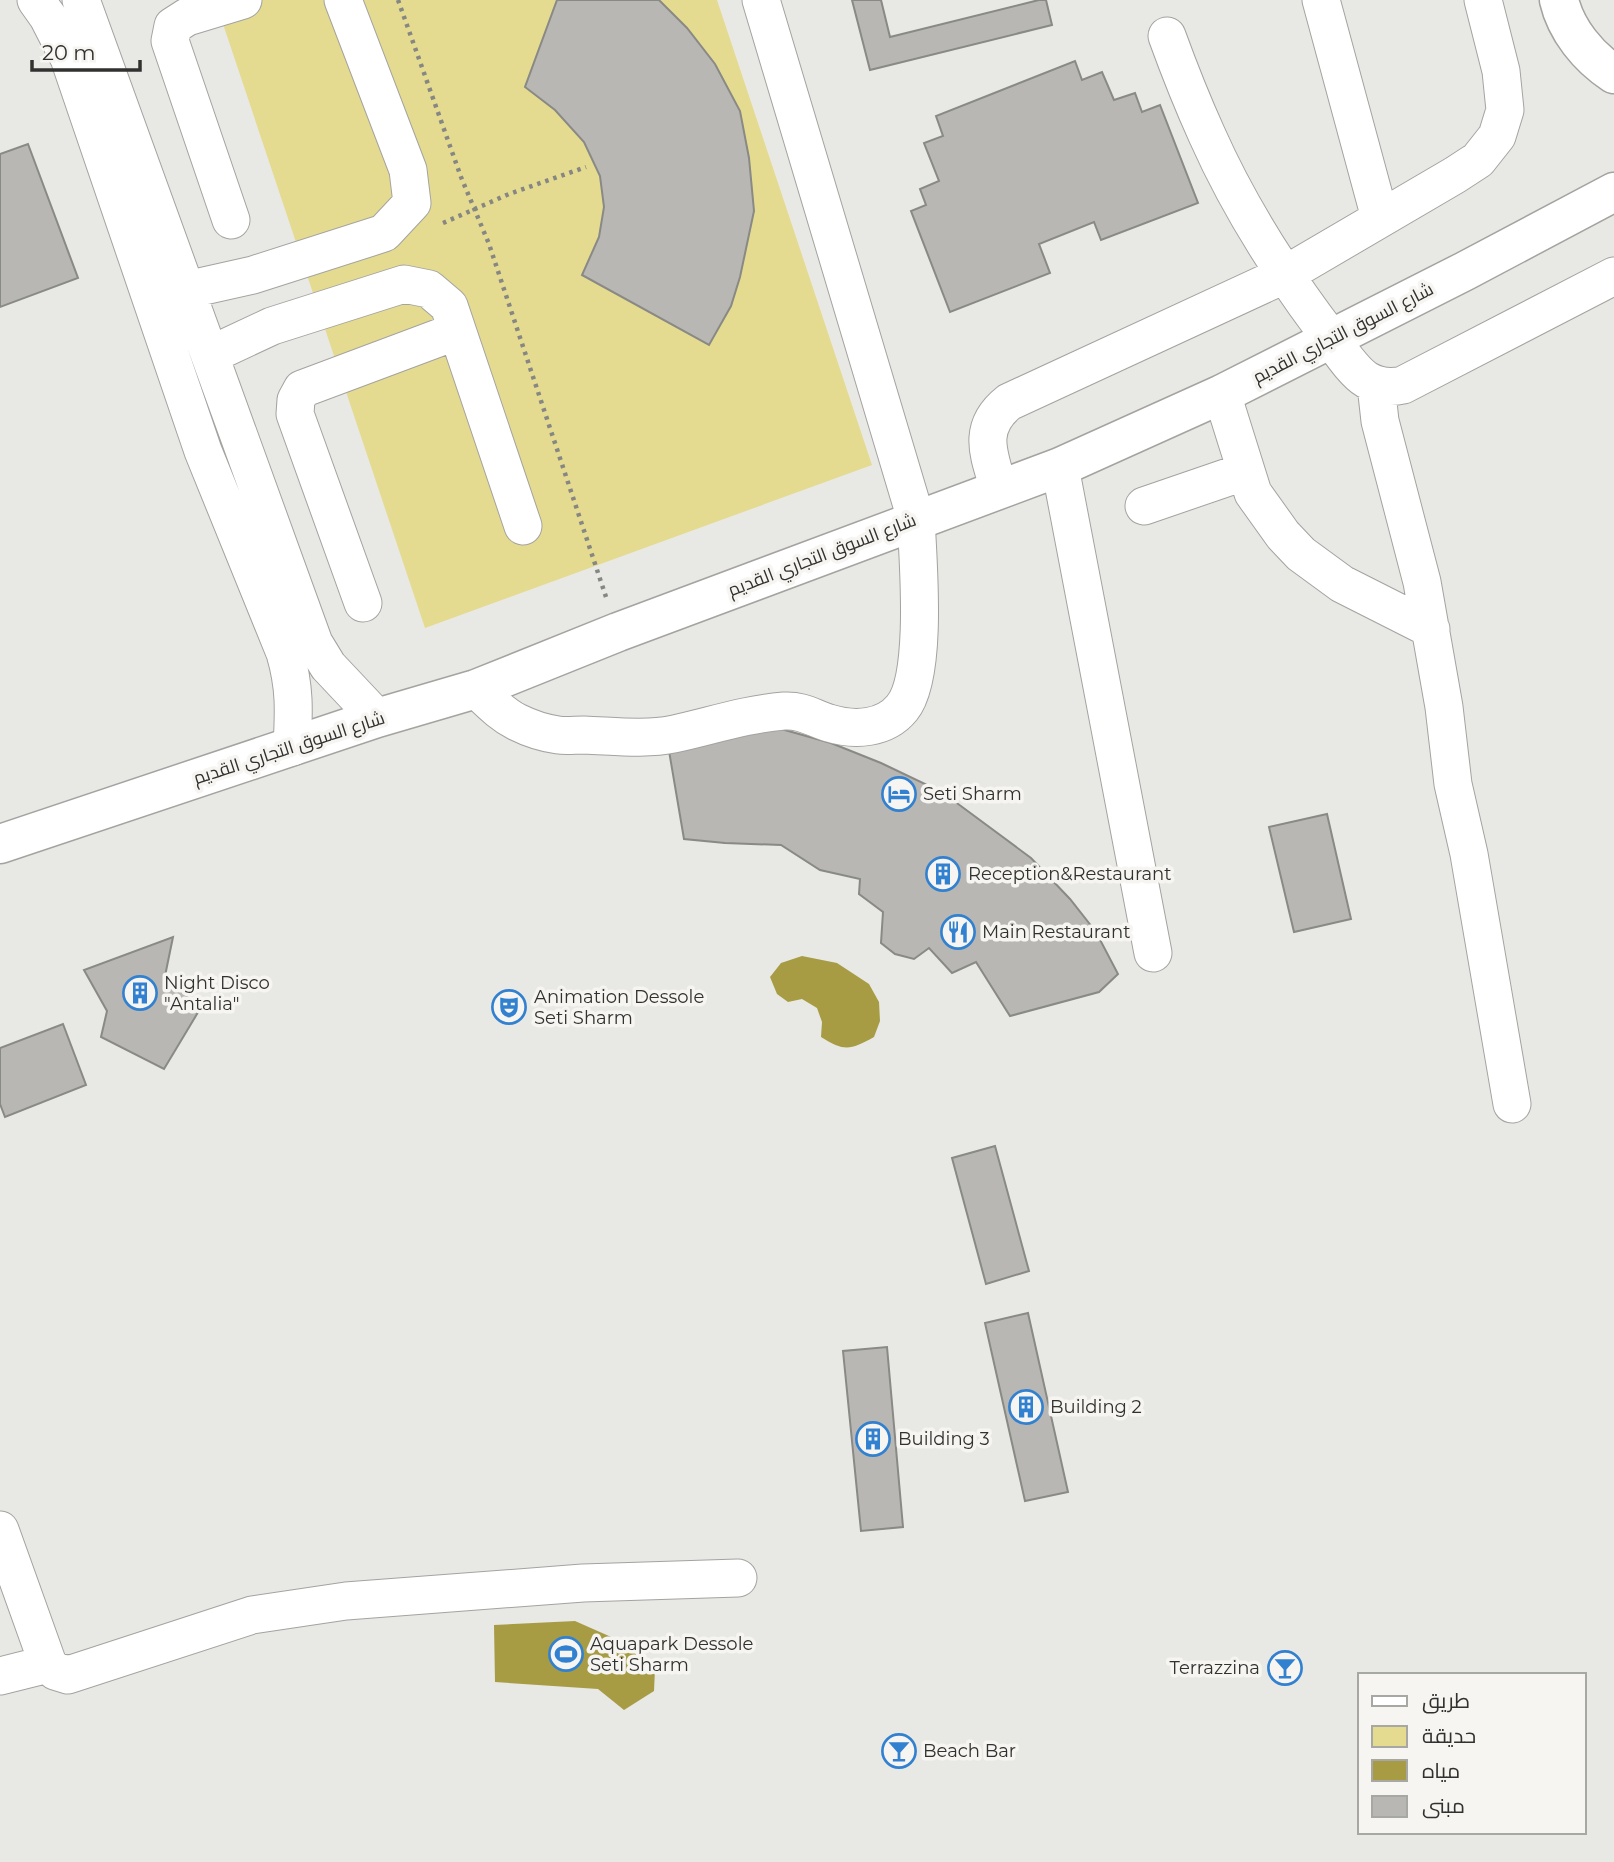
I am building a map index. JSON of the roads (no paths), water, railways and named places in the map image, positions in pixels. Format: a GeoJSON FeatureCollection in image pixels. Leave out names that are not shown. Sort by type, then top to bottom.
{"type":"FeatureCollection","features":[{"type":"Feature","properties":{"kind":"main road"},"geometry":{"type":"LineString","coordinates":[[1559,0],[1571,29],[1584,49],[1614,74]]}},
{"type":"Feature","properties":{"kind":"main road","name":"شارع السوق التجاري القديم"},"geometry":{"type":"LineString","coordinates":[[0,844],[377,718],[476,689],[618,632],[1060,467],[1222,394],[1614,192]]}},
{"type":"Feature","properties":{"kind":"street"},"geometry":{"type":"LineString","coordinates":[[36,0],[69,58],[203,451],[285,653],[292,676],[295,706],[292,747]]}},
{"type":"Feature","properties":{"kind":"street"},"geometry":{"type":"LineString","coordinates":[[81,0],[314,643],[328,666],[377,718]]}},
{"type":"Feature","properties":{"kind":"street"},"geometry":{"type":"LineString","coordinates":[[231,220],[170,41],[173,26],[187,16],[243,0]]}},
{"type":"Feature","properties":{"kind":"street"},"geometry":{"type":"LineString","coordinates":[[186,290],[253,275],[384,233],[412,203],[408,170],[343,0]]}},
{"type":"Feature","properties":{"kind":"street"},"geometry":{"type":"LineString","coordinates":[[476,689],[503,714],[531,728],[558,735],[651,737],[674,734],[744,716],[785,711],[809,714],[830,724],[858,728],[872,726],[892,719],[911,693],[915,681],[919,603],[916,519],[761,0]]}},
{"type":"Feature","properties":{"kind":"street"},"geometry":{"type":"LineString","coordinates":[[1321,0],[1380,218]]}},
{"type":"Feature","properties":{"kind":"street"},"geometry":{"type":"LineString","coordinates":[[999,489],[987,449],[987,438],[994,417],[1009,402],[1286,274],[1478,160],[1497,136],[1505,110],[1502,71],[1483,0]]}},
{"type":"Feature","properties":{"kind":"street"},"geometry":{"type":"LineString","coordinates":[[1167,36],[1219,161],[1258,232],[1331,339],[1360,375],[1376,385],[1403,385],[1614,276]]}},
{"type":"Feature","properties":{"kind":"street"},"geometry":{"type":"LineString","coordinates":[[384,233],[404,284]]}},
{"type":"Feature","properties":{"kind":"street"},"geometry":{"type":"LineString","coordinates":[[253,275],[272,326]]}},
{"type":"Feature","properties":{"kind":"street"},"geometry":{"type":"LineString","coordinates":[[210,355],[272,326],[404,284],[429,289],[449,306],[523,526]]}},
{"type":"Feature","properties":{"kind":"street"},"geometry":{"type":"LineString","coordinates":[[363,603],[295,414],[296,400],[302,389],[457,331]]}},
{"type":"Feature","properties":{"kind":"street"},"geometry":{"type":"LineString","coordinates":[[1376,385],[1380,421],[1411,537],[1431,629],[1453,784],[1469,854],[1512,1104]]}},
{"type":"Feature","properties":{"kind":"street"},"geometry":{"type":"LineString","coordinates":[[1222,394],[1253,493],[1266,513],[1301,554],[1342,584],[1431,629]]}},
{"type":"Feature","properties":{"kind":"street"},"geometry":{"type":"LineString","coordinates":[[1060,467],[1153,953]]}},
{"type":"Feature","properties":{"kind":"street"},"geometry":{"type":"LineString","coordinates":[[1144,506],[1246,471]]}},
{"type":"Feature","properties":{"kind":"street"},"geometry":{"type":"LineString","coordinates":[[0,1530],[48,1664],[55,1671],[68,1675],[252,1615],[346,1601],[583,1583],[738,1578]]}},
{"type":"Feature","properties":{"kind":"street"},"geometry":{"type":"LineString","coordinates":[[0,1676],[48,1664]]}},
{"type":"Feature","properties":{"kind":"water"},"geometry":{"type":"Polygon","coordinates":[[[802,956],[837,963],[869,984],[879,1002],[880,1021],[874,1037],[853,1047],[836,1045],[821,1037],[822,1022],[817,1008],[802,999],[788,1002],[777,994],[770,977],[781,963],[802,956]]]}},
{"type":"Feature","properties":{"kind":"water","name":"Aquapark Dessole Seti Sharm"},"geometry":{"type":"Polygon","coordinates":[[[575,1621],[618,1640],[655,1669],[654,1691],[624,1710],[598,1689],[495,1682],[494,1625],[575,1621]]]}},
{"type":"Feature","properties":{"kind":"place","name":"Seti Sharm"},"geometry":{"type":"Point","coordinates":[899,794]}},
{"type":"Feature","properties":{"kind":"place","name":"Reception&Restaurant"},"geometry":{"type":"Point","coordinates":[943,874]}},
{"type":"Feature","properties":{"kind":"place","name":"Main Restaurant"},"geometry":{"type":"Point","coordinates":[958,932]}},
{"type":"Feature","properties":{"kind":"place","name":"Night Disco \"Antalia\""},"geometry":{"type":"Point","coordinates":[140,993]}},
{"type":"Feature","properties":{"kind":"place","name":"Animation Dessole Seti Sharm"},"geometry":{"type":"Point","coordinates":[509,1007]}},
{"type":"Feature","properties":{"kind":"place","name":"Building 2"},"geometry":{"type":"Point","coordinates":[1026,1407]}},
{"type":"Feature","properties":{"kind":"place","name":"Building 3"},"geometry":{"type":"Point","coordinates":[873,1439]}},
{"type":"Feature","properties":{"kind":"place","name":"Aquapark Dessole Seti Sharm"},"geometry":{"type":"Point","coordinates":[566,1654]}},
{"type":"Feature","properties":{"kind":"place","name":"Terrazzina"},"geometry":{"type":"Point","coordinates":[1285,1668]}},
{"type":"Feature","properties":{"kind":"place","name":"Beach Bar"},"geometry":{"type":"Point","coordinates":[899,1751]}}]}
